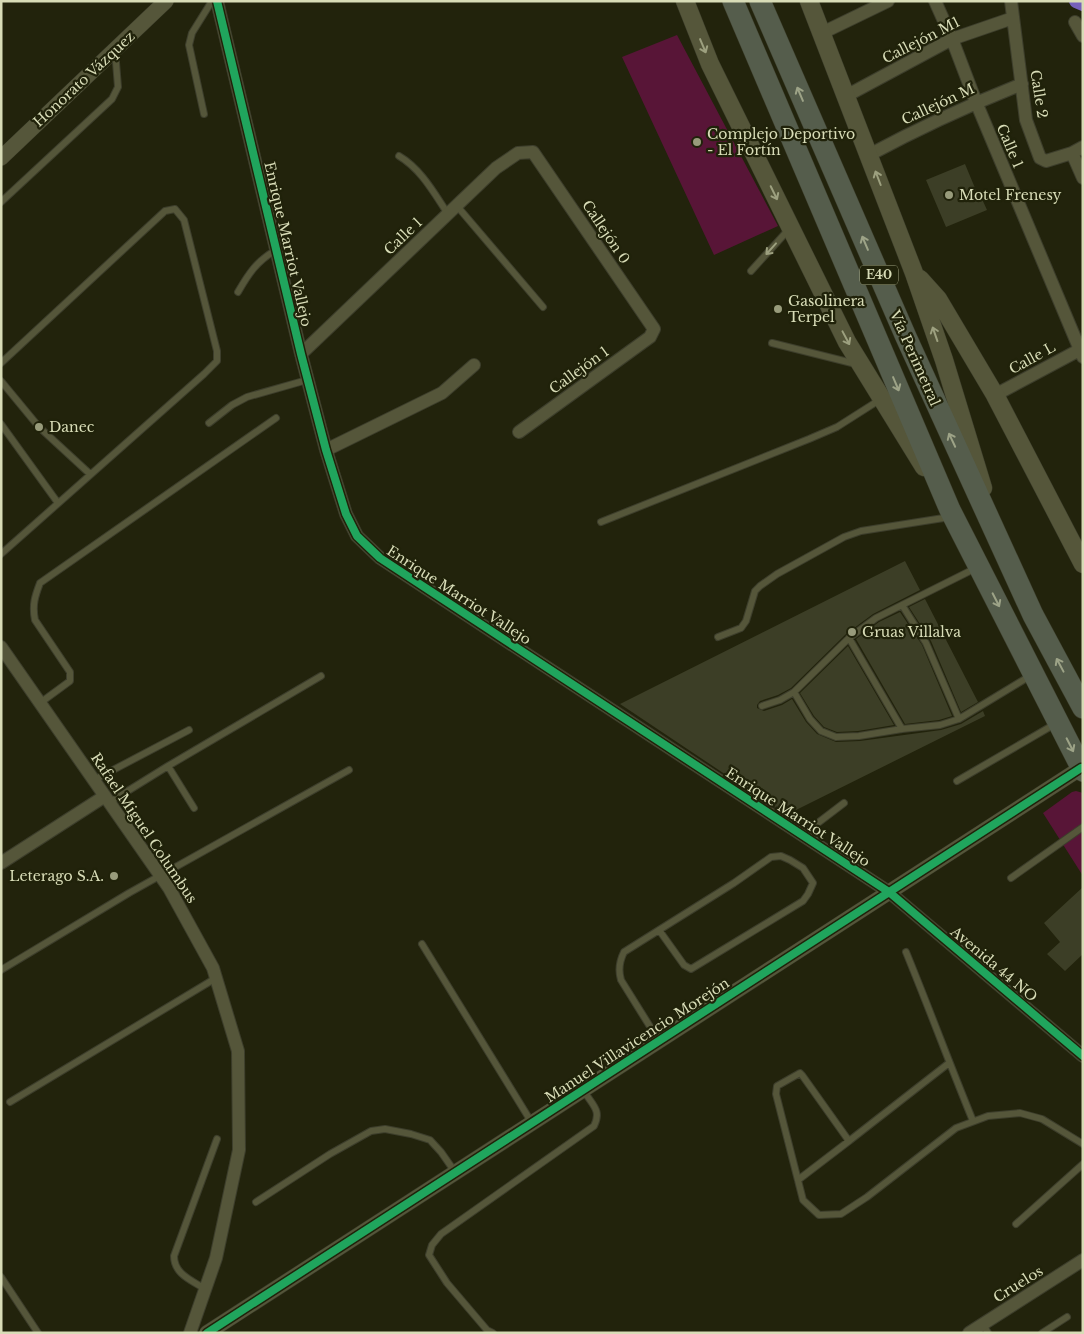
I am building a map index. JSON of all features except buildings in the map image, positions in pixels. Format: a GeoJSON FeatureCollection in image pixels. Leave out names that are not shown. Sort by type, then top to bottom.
{"type":"FeatureCollection","features":[{"type":"Feature","properties":{"kind":"highway","name":"Vía Perimetral"},"geometry":{"type":"LineString","coordinates":[[733,1],[952,513],[1082,769]]}},
{"type":"Feature","properties":{"kind":"highway","name":"Vía Perimetral"},"geometry":{"type":"LineString","coordinates":[[760,1],[906,337],[1002,548],[1033,615],[1083,708]]}},
{"type":"Feature","properties":{"kind":"main road","name":"Vía Perimetral"},"geometry":{"type":"LineString","coordinates":[[684,1],[710,64],[847,342],[952,513]]}},
{"type":"Feature","properties":{"kind":"main road","name":"Vía Perimetral"},"geometry":{"type":"LineString","coordinates":[[809,1],[914,273],[944,360],[1002,548]]}},
{"type":"Feature","properties":{"kind":"main road","name":"Vía Perimetral"},"geometry":{"type":"LineString","coordinates":[[914,273],[938,299],[996,395],[1081,556]]}},
{"type":"Feature","properties":{"kind":"street","name":"Honorato Vázquez"},"geometry":{"type":"LineString","coordinates":[[1,158],[166,1]]}},
{"type":"Feature","properties":{"kind":"street","name":"Enrique Marriot Vallejo"},"geometry":{"type":"LineString","coordinates":[[217,1],[307,380],[346,514],[357,536],[380,558],[889,892]]}},
{"type":"Feature","properties":{"kind":"street"},"geometry":{"type":"LineString","coordinates":[[822,33],[888,1]]}},
{"type":"Feature","properties":{"kind":"street","name":"Calle 1"},"geometry":{"type":"LineString","coordinates":[[935,1],[1082,351]]}},
{"type":"Feature","properties":{"kind":"street","name":"Calle 2"},"geometry":{"type":"LineString","coordinates":[[1011,1],[1026,120],[1040,158],[1046,161],[1077,150],[1083,178]]}},
{"type":"Feature","properties":{"kind":"street","name":"Callejón M1"},"geometry":{"type":"LineString","coordinates":[[846,96],[952,39],[1013,18]]}},
{"type":"Feature","properties":{"kind":"street"},"geometry":{"type":"LineString","coordinates":[[1075,22],[1083,36]]}},
{"type":"Feature","properties":{"kind":"street","name":"Callejón M"},"geometry":{"type":"LineString","coordinates":[[870,155],[976,102],[1022,84]]}},
{"type":"Feature","properties":{"kind":"street","name":"Calle 1"},"geometry":{"type":"LineString","coordinates":[[301,354],[496,168],[518,153],[533,152]]}},
{"type":"Feature","properties":{"kind":"street","name":"Callejón 0"},"geometry":{"type":"LineString","coordinates":[[533,152],[654,329]]}},
{"type":"Feature","properties":{"kind":"street","name":"Callejón 1"},"geometry":{"type":"LineString","coordinates":[[519,432],[650,337],[654,329]]}},
{"type":"Feature","properties":{"kind":"street","name":"Calle L"},"geometry":{"type":"LineString","coordinates":[[996,395],[1082,351]]}},
{"type":"Feature","properties":{"kind":"street"},"geometry":{"type":"LineString","coordinates":[[326,450],[442,392],[474,365]]}},
{"type":"Feature","properties":{"kind":"street","name":"Rafael Miguel Columbus"},"geometry":{"type":"LineString","coordinates":[[1,647],[169,888],[213,968],[238,1051],[239,1150],[216,1258],[190,1333]]}},
{"type":"Feature","properties":{"kind":"street","name":"Manuel Villavicencio Morejón"},"geometry":{"type":"LineString","coordinates":[[207,1333],[1082,769]]}},
{"type":"Feature","properties":{"kind":"street"},"geometry":{"type":"LineString","coordinates":[[1,863],[108,799]]}},
{"type":"Feature","properties":{"kind":"street","name":"Avenida 44 NO"},"geometry":{"type":"LineString","coordinates":[[889,892],[1083,1056]]}},
{"type":"Feature","properties":{"kind":"street","name":"Cruelos"},"geometry":{"type":"LineString","coordinates":[[969,1333],[985,1328],[1083,1260]]}},
{"type":"Feature","properties":{"kind":"lane"},"geometry":{"type":"LineString","coordinates":[[204,114],[189,45],[192,33],[212,1]]}},
{"type":"Feature","properties":{"kind":"lane"},"geometry":{"type":"LineString","coordinates":[[1,202],[112,100],[118,87],[115,50]]}},
{"type":"Feature","properties":{"kind":"lane"},"geometry":{"type":"LineString","coordinates":[[399,156],[410,163],[543,307]]}},
{"type":"Feature","properties":{"kind":"lane"},"geometry":{"type":"LineString","coordinates":[[1,363],[165,211],[175,209],[184,220],[217,351],[217,360],[204,374],[1,554]]}},
{"type":"Feature","properties":{"kind":"lane"},"geometry":{"type":"LineString","coordinates":[[750,272],[791,227]]}},
{"type":"Feature","properties":{"kind":"lane"},"geometry":{"type":"LineString","coordinates":[[238,292],[258,263],[276,250]]}},
{"type":"Feature","properties":{"kind":"lane"},"geometry":{"type":"LineString","coordinates":[[772,342],[862,365]]}},
{"type":"Feature","properties":{"kind":"lane"},"geometry":{"type":"LineString","coordinates":[[209,423],[232,405],[247,397],[307,380]]}},
{"type":"Feature","properties":{"kind":"lane"},"geometry":{"type":"LineString","coordinates":[[1,381],[39,427],[90,474]]}},
{"type":"Feature","properties":{"kind":"lane"},"geometry":{"type":"LineString","coordinates":[[601,522],[809,440],[837,427],[882,398]]}},
{"type":"Feature","properties":{"kind":"lane"},"geometry":{"type":"LineString","coordinates":[[40,703],[70,681],[70,672],[35,620],[33,610],[34,597],[40,583],[276,418]]}},
{"type":"Feature","properties":{"kind":"lane"},"geometry":{"type":"LineString","coordinates":[[1,424],[58,503]]}},
{"type":"Feature","properties":{"kind":"lane"},"geometry":{"type":"LineString","coordinates":[[718,637],[741,628],[746,621],[754,591],[760,586],[777,574],[844,537],[861,531],[952,513]]}},
{"type":"Feature","properties":{"kind":"lane"},"geometry":{"type":"LineString","coordinates":[[762,706],[780,700],[794,692],[849,638],[876,618],[979,566]]}},
{"type":"Feature","properties":{"kind":"lane"},"geometry":{"type":"LineString","coordinates":[[902,605],[926,643],[959,719]]}},
{"type":"Feature","properties":{"kind":"lane"},"geometry":{"type":"LineString","coordinates":[[849,638],[902,729]]}},
{"type":"Feature","properties":{"kind":"lane"},"geometry":{"type":"LineString","coordinates":[[794,692],[810,719],[821,731],[836,737],[859,736],[902,729],[940,726],[959,719],[1034,674]]}},
{"type":"Feature","properties":{"kind":"lane"},"geometry":{"type":"LineString","coordinates":[[108,799],[321,676]]}},
{"type":"Feature","properties":{"kind":"lane"},"geometry":{"type":"LineString","coordinates":[[957,781],[1058,722]]}},
{"type":"Feature","properties":{"kind":"lane"},"geometry":{"type":"LineString","coordinates":[[94,780],[189,730]]}},
{"type":"Feature","properties":{"kind":"lane"},"geometry":{"type":"LineString","coordinates":[[168,766],[194,808]]}},
{"type":"Feature","properties":{"kind":"lane"},"geometry":{"type":"LineString","coordinates":[[1,970],[161,876],[349,770]]}},
{"type":"Feature","properties":{"kind":"lane"},"geometry":{"type":"LineString","coordinates":[[802,835],[844,803]]}},
{"type":"Feature","properties":{"kind":"lane"},"geometry":{"type":"LineString","coordinates":[[1011,878],[1083,827]]}},
{"type":"Feature","properties":{"kind":"lane"},"geometry":{"type":"LineString","coordinates":[[659,1041],[621,980],[618,972],[624,952],[771,857],[781,856],[803,868],[813,883],[803,901],[691,969],[684,965],[660,930]]}},
{"type":"Feature","properties":{"kind":"lane"},"geometry":{"type":"LineString","coordinates":[[422,944],[532,1123]]}},
{"type":"Feature","properties":{"kind":"lane"},"geometry":{"type":"LineString","coordinates":[[906,952],[973,1121]]}},
{"type":"Feature","properties":{"kind":"lane"},"geometry":{"type":"LineString","coordinates":[[10,1102],[216,978]]}},
{"type":"Feature","properties":{"kind":"lane"},"geometry":{"type":"LineString","coordinates":[[798,1180],[949,1063]]}},
{"type":"Feature","properties":{"kind":"lane"},"geometry":{"type":"LineString","coordinates":[[849,1141],[800,1073],[777,1086],[776,1094],[803,1200],[819,1215],[841,1214],[867,1197],[956,1128],[988,1116],[1020,1113],[1042,1119],[1083,1144]]}},
{"type":"Feature","properties":{"kind":"lane"},"geometry":{"type":"LineString","coordinates":[[493,1333],[487,1330],[447,1283],[429,1255],[432,1245],[441,1234],[594,1126],[598,1118],[598,1112],[583,1090]]}},
{"type":"Feature","properties":{"kind":"lane"},"geometry":{"type":"LineString","coordinates":[[256,1202],[330,1154],[371,1131],[386,1129],[430,1140],[455,1172]]}},
{"type":"Feature","properties":{"kind":"lane"},"geometry":{"type":"LineString","coordinates":[[205,1289],[178,1271],[174,1265],[174,1256],[217,1139]]}},
{"type":"Feature","properties":{"kind":"lane"},"geometry":{"type":"LineString","coordinates":[[1016,1224],[1083,1164]]}},
{"type":"Feature","properties":{"kind":"lane"},"geometry":{"type":"LineString","coordinates":[[1,1277],[38,1333]]}},
{"type":"Feature","properties":{"kind":"lane"},"geometry":{"type":"LineString","coordinates":[[1042,1333],[1067,1317]]}},
{"type":"Feature","properties":{"kind":"shaded area","name":"Complejo Deportivo - El Fortín"},"geometry":{"type":"Polygon","coordinates":[[[677,35],[778,226],[714,255],[622,57],[677,35]]]}},
{"type":"Feature","properties":{"kind":"shaded area"},"geometry":{"type":"Polygon","coordinates":[[[1076,791],[1083,793],[1083,876],[1043,813],[1076,791]]]}},
{"type":"Feature","properties":{"kind":"waterway"},"geometry":{"type":"LineString","coordinates":[[1076,1],[1083,4]]}},
{"type":"Feature","properties":{"kind":"cycle path"},"geometry":{"type":"LineString","coordinates":[[217,1],[301,354],[326,450],[346,514],[357,536],[380,558],[889,892],[1083,1056]]}},
{"type":"Feature","properties":{"kind":"cycle path"},"geometry":{"type":"LineString","coordinates":[[207,1333],[1081,768]]}},
{"type":"Feature","properties":{"kind":"place","name":"Complejo Deportivo - El Fortín"},"geometry":{"type":"Point","coordinates":[697,142]}},
{"type":"Feature","properties":{"kind":"place","name":"Motel Frenesy"},"geometry":{"type":"Point","coordinates":[949,195]}},
{"type":"Feature","properties":{"kind":"place","name":"Gasolinera Terpel"},"geometry":{"type":"Point","coordinates":[778,309]}},
{"type":"Feature","properties":{"kind":"place","name":"Danec"},"geometry":{"type":"Point","coordinates":[39,427]}},
{"type":"Feature","properties":{"kind":"place","name":"Gruas Villalva"},"geometry":{"type":"Point","coordinates":[852,632]}},
{"type":"Feature","properties":{"kind":"place","name":"Leterago S.A."},"geometry":{"type":"Point","coordinates":[114,876]}}]}
